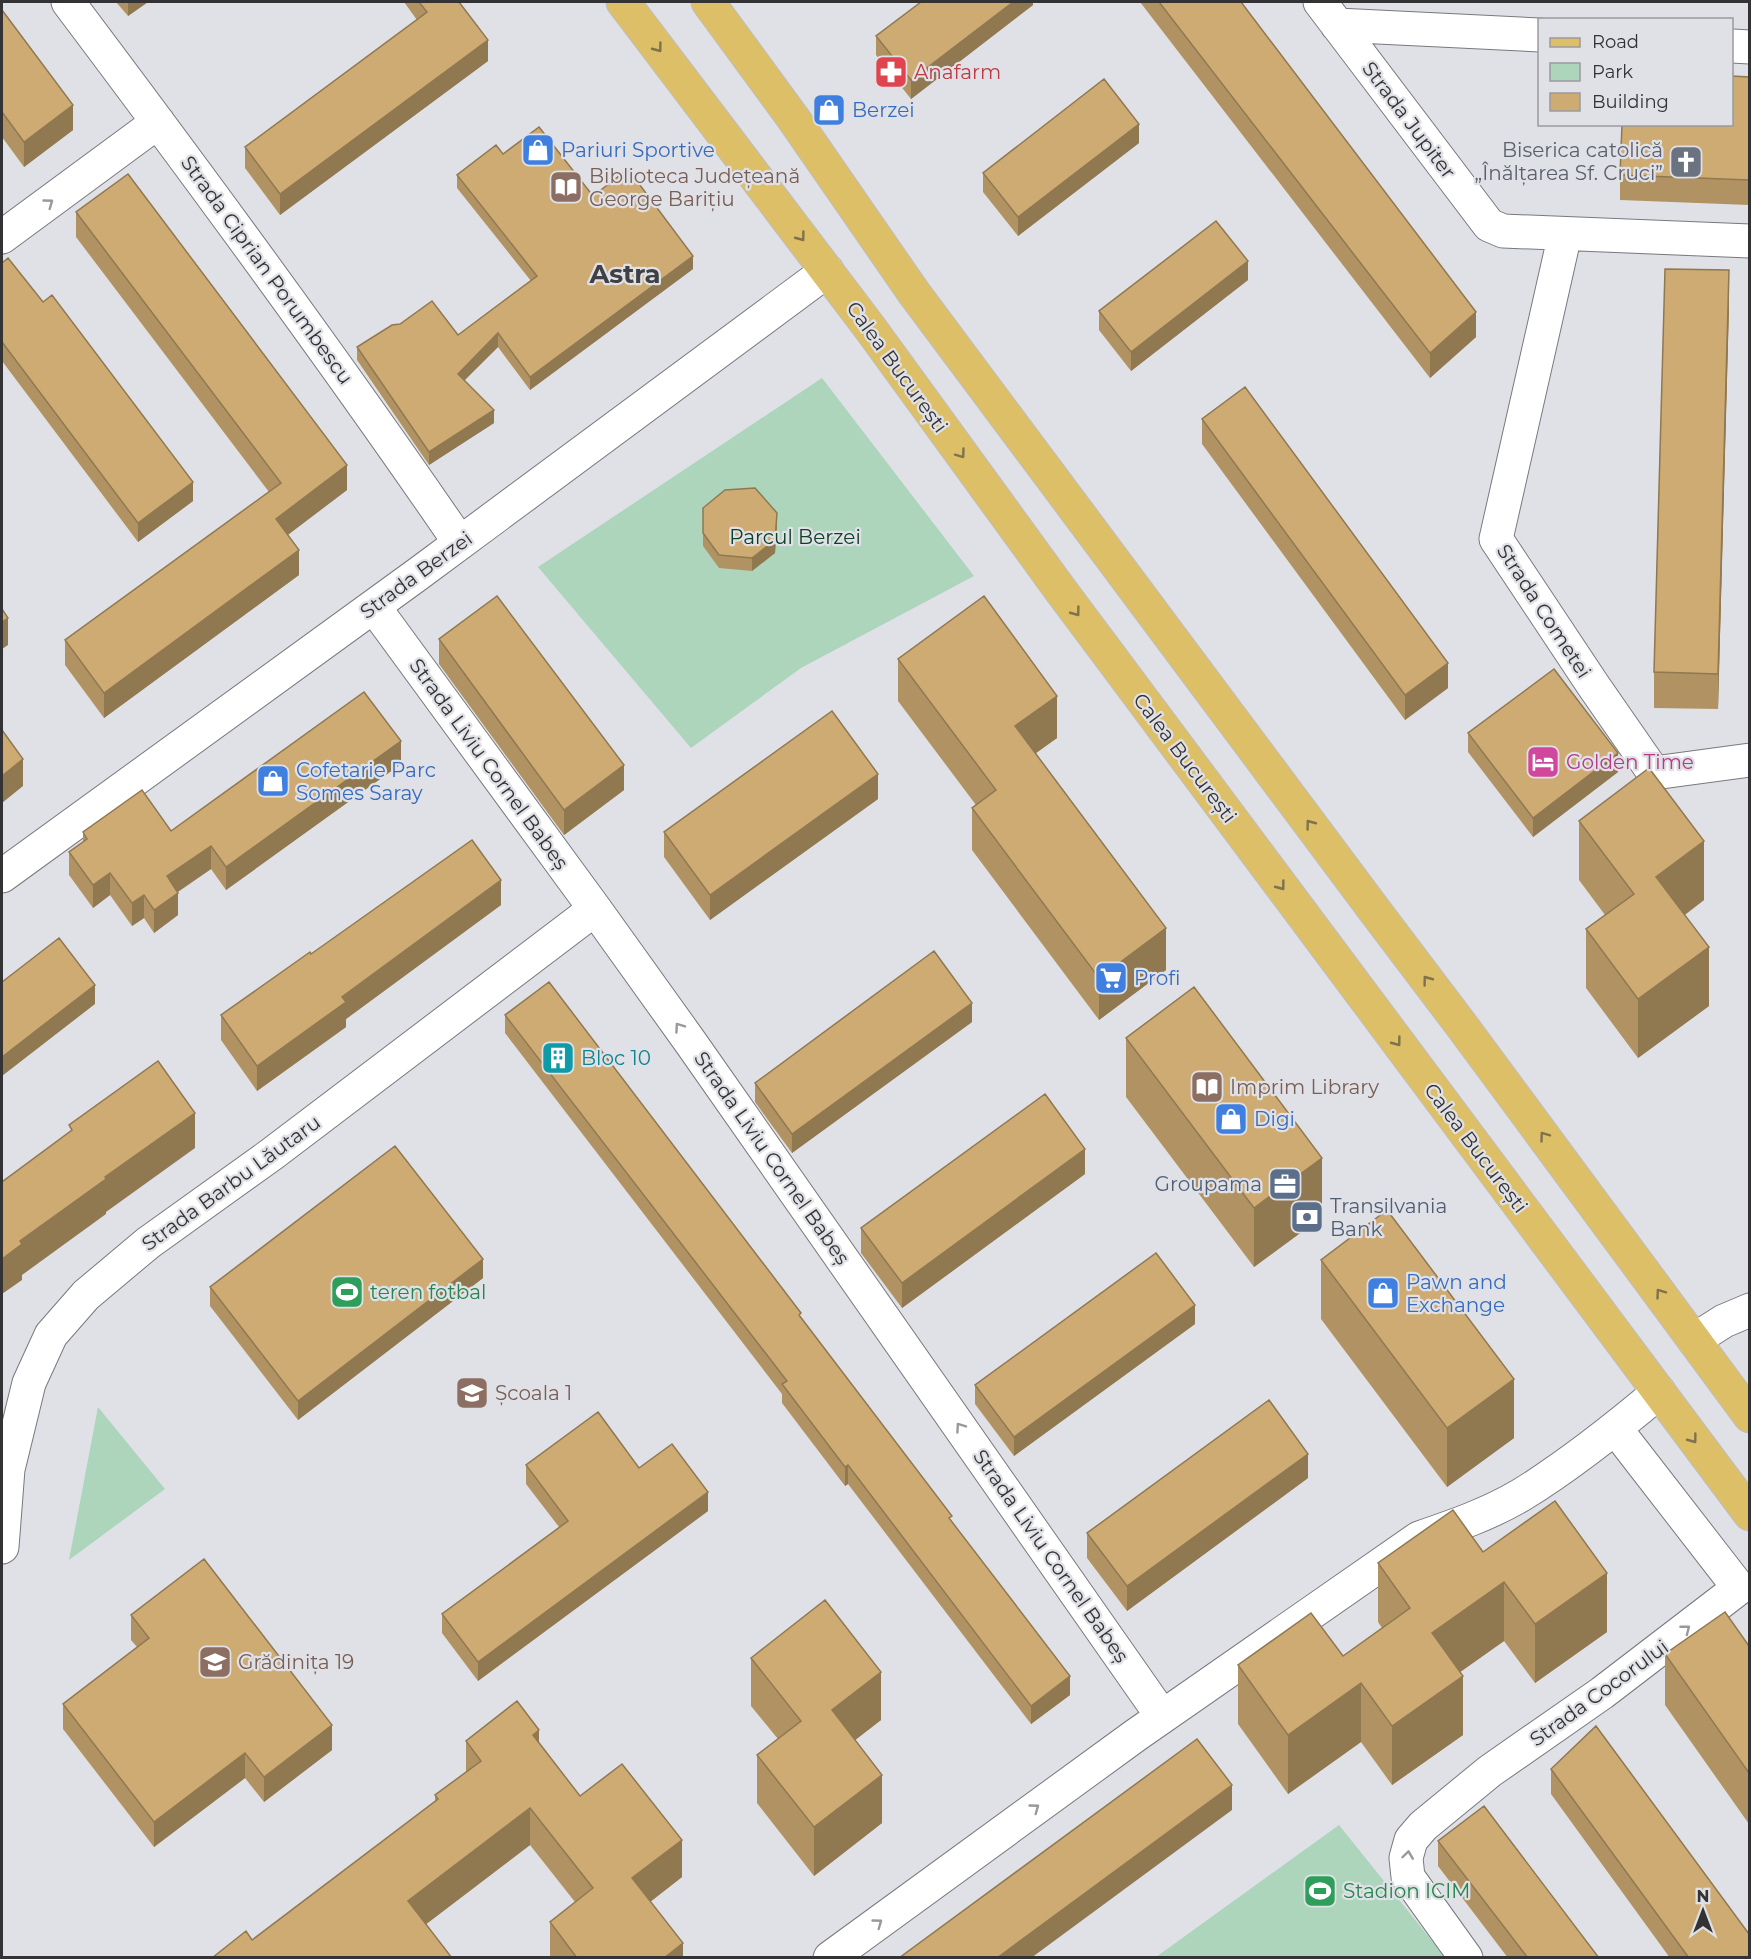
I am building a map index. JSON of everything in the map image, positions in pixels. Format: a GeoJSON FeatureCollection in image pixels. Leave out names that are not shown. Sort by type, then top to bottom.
{"type":"FeatureCollection","features":[{"type":"Feature","properties":{"kind":"main road","name":"Calea București"},"geometry":{"type":"LineString","coordinates":[[623,2],[827,272],[1059,588],[1749,1514]]}},
{"type":"Feature","properties":{"kind":"main road"},"geometry":{"type":"LineString","coordinates":[[708,2],[793,118],[914,293],[1462,1026],[1749,1416]]}},
{"type":"Feature","properties":{"kind":"street","name":"Strada Ciprian Porumbescu"},"geometry":{"type":"LineString","coordinates":[[68,2],[306,323],[460,543]]}},
{"type":"Feature","properties":{"kind":"street"},"geometry":{"type":"LineString","coordinates":[[1329,13],[1538,35]]}},
{"type":"Feature","properties":{"kind":"street","name":"Strada Jupiter"},"geometry":{"type":"LineString","coordinates":[[1329,13],[1489,225],[1503,231],[1565,234]]}},
{"type":"Feature","properties":{"kind":"street"},"geometry":{"type":"LineString","coordinates":[[1733,46],[1749,47]]}},
{"type":"Feature","properties":{"kind":"street"},"geometry":{"type":"LineString","coordinates":[[2,237],[158,122]]}},
{"type":"Feature","properties":{"kind":"street"},"geometry":{"type":"LineString","coordinates":[[1565,234],[1749,241]]}},
{"type":"Feature","properties":{"kind":"street","name":"Strada Cometei"},"geometry":{"type":"LineString","coordinates":[[1565,234],[1496,539],[1654,773],[1749,760]]}},
{"type":"Feature","properties":{"kind":"street","name":"Strada Berzei"},"geometry":{"type":"LineString","coordinates":[[2,876],[374,607],[827,272]]}},
{"type":"Feature","properties":{"kind":"street","name":"Strada Liviu Cornel Babeș"},"geometry":{"type":"LineString","coordinates":[[374,607],[595,909],[1162,1716]]}},
{"type":"Feature","properties":{"kind":"street","name":"Strada Barbu Lăutaru"},"geometry":{"type":"LineString","coordinates":[[2,1547],[8,1469],[29,1383],[51,1335],[86,1295],[148,1243],[282,1147],[595,909]]}},
{"type":"Feature","properties":{"kind":"street"},"geometry":{"type":"LineString","coordinates":[[1694,1340],[1724,1321],[1749,1310]]}},
{"type":"Feature","properties":{"kind":"street"},"geometry":{"type":"LineString","coordinates":[[830,1958],[1162,1716],[1419,1538],[1466,1522],[1519,1496],[1562,1468],[1659,1392]]}},
{"type":"Feature","properties":{"kind":"street","name":"Strada Cocorului"},"geometry":{"type":"LineString","coordinates":[[1466,1958],[1408,1877],[1406,1858],[1411,1840],[1423,1826],[1490,1771],[1602,1693],[1739,1588],[1615,1428]]}},
{"type":"Feature","properties":{"kind":"green space","name":"Parcul Berzei"},"geometry":{"type":"Polygon","coordinates":[[[822,378],[974,576],[801,668],[691,748],[538,567],[822,378]]]}},
{"type":"Feature","properties":{"kind":"green space"},"geometry":{"type":"Polygon","coordinates":[[[98,1407],[165,1489],[69,1560],[98,1407]]]}},
{"type":"Feature","properties":{"kind":"green space","name":"Stadion ICIM"},"geometry":{"type":"Polygon","coordinates":[[[1339,1825],[1445,1957],[1156,1957],[1339,1825]]]}},
{"type":"Feature","properties":{"kind":"building"},"geometry":{"type":"Polygon","coordinates":[[[419,2],[459,2],[488,40],[280,194],[245,147],[427,12],[419,2]]]}},
{"type":"Feature","properties":{"kind":"building"},"geometry":{"type":"Polygon","coordinates":[[[921,2],[1013,2],[911,80],[876,36],[921,2]]]}},
{"type":"Feature","properties":{"kind":"building"},"geometry":{"type":"Polygon","coordinates":[[[1159,2],[1241,2],[1476,312],[1430,353],[1159,2]]]}},
{"type":"Feature","properties":{"kind":"building"},"geometry":{"type":"Polygon","coordinates":[[[2,10],[73,105],[24,142],[2,112],[2,10]]]}},
{"type":"Feature","properties":{"kind":"building","name":"Biserica catolică „Înălțarea Sf. Cruci”"},"geometry":{"type":"Polygon","coordinates":[[[1733,76],[1749,77],[1749,180],[1620,175],[1622,126],[1733,126],[1733,76]]]}},
{"type":"Feature","properties":{"kind":"building"},"geometry":{"type":"Polygon","coordinates":[[[1104,79],[1139,124],[1018,217],[983,173],[1104,79]]]}},
{"type":"Feature","properties":{"kind":"building"},"geometry":{"type":"Polygon","coordinates":[[[539,127],[593,196],[628,169],[693,256],[530,377],[498,333],[458,374],[494,410],[429,452],[357,347],[392,325],[400,324],[432,301],[458,335],[537,276],[457,175],[496,145],[503,154],[539,127]]]}},
{"type":"Feature","properties":{"kind":"building"},"geometry":{"type":"Polygon","coordinates":[[[128,174],[347,465],[276,519],[299,550],[104,693],[65,640],[281,483],[76,212],[128,174]]]}},
{"type":"Feature","properties":{"kind":"building"},"geometry":{"type":"Polygon","coordinates":[[[1216,221],[1248,261],[1131,352],[1099,311],[1216,221]]]}},
{"type":"Feature","properties":{"kind":"building"},"geometry":{"type":"Polygon","coordinates":[[[8,258],[43,302],[52,295],[193,482],[138,523],[2,342],[2,263],[8,258]]]}},
{"type":"Feature","properties":{"kind":"building"},"geometry":{"type":"Polygon","coordinates":[[[1665,269],[1729,270],[1718,674],[1654,672],[1665,269]]]}},
{"type":"Feature","properties":{"kind":"building"},"geometry":{"type":"Polygon","coordinates":[[[1245,387],[1448,663],[1405,695],[1202,419],[1245,387]]]}},
{"type":"Feature","properties":{"kind":"building"},"geometry":{"type":"Polygon","coordinates":[[[755,488],[777,513],[775,540],[752,558],[719,555],[703,533],[703,508],[725,490],[755,488]]]}},
{"type":"Feature","properties":{"kind":"building"},"geometry":{"type":"Polygon","coordinates":[[[497,596],[624,765],[564,810],[439,639],[497,596]]]}},
{"type":"Feature","properties":{"kind":"building"},"geometry":{"type":"Polygon","coordinates":[[[984,596],[1057,696],[1015,726],[1166,928],[1099,978],[972,808],[996,790],[898,659],[984,596]]]}},
{"type":"Feature","properties":{"kind":"building"},"geometry":{"type":"Polygon","coordinates":[[[2,609],[8,618],[2,622],[2,609]]]}},
{"type":"Feature","properties":{"kind":"building","name":"Golden Time"},"geometry":{"type":"Polygon","coordinates":[[[1554,669],[1618,753],[1533,818],[1468,733],[1554,669]]]}},
{"type":"Feature","properties":{"kind":"building"},"geometry":{"type":"Polygon","coordinates":[[[364,692],[401,741],[226,867],[211,846],[167,876],[178,893],[154,910],[144,895],[132,903],[110,873],[93,885],[69,852],[87,839],[83,832],[142,790],[171,831],[364,692]]]}},
{"type":"Feature","properties":{"kind":"building"},"geometry":{"type":"Polygon","coordinates":[[[832,711],[878,774],[710,895],[664,832],[832,711]]]}},
{"type":"Feature","properties":{"kind":"building"},"geometry":{"type":"Polygon","coordinates":[[[2,730],[23,759],[2,776],[2,730]]]}},
{"type":"Feature","properties":{"kind":"building"},"geometry":{"type":"Polygon","coordinates":[[[1649,768],[1704,841],[1656,877],[1709,947],[1638,999],[1586,929],[1634,894],[1579,821],[1649,768]]]}},
{"type":"Feature","properties":{"kind":"building"},"geometry":{"type":"Polygon","coordinates":[[[472,840],[501,880],[342,997],[346,1002],[257,1066],[221,1015],[472,840]]]}},
{"type":"Feature","properties":{"kind":"building"},"geometry":{"type":"Polygon","coordinates":[[[59,938],[95,985],[2,1057],[2,982],[59,938]]]}},
{"type":"Feature","properties":{"kind":"building"},"geometry":{"type":"Polygon","coordinates":[[[934,951],[972,1003],[792,1134],[755,1083],[934,951]]]}},
{"type":"Feature","properties":{"kind":"building"},"geometry":{"type":"Polygon","coordinates":[[[549,982],[801,1313],[799,1315],[952,1516],[949,1518],[1070,1676],[1031,1706],[848,1465],[845,1467],[782,1384],[787,1381],[505,1015],[549,982]]]}},
{"type":"Feature","properties":{"kind":"building"},"geometry":{"type":"Polygon","coordinates":[[[1194,987],[1322,1158],[1254,1208],[1126,1038],[1194,987]]]}},
{"type":"Feature","properties":{"kind":"building"},"geometry":{"type":"Polygon","coordinates":[[[158,1061],[195,1113],[20,1241],[22,1244],[2,1259],[2,1182],[72,1130],[69,1125],[158,1061]]]}},
{"type":"Feature","properties":{"kind":"building"},"geometry":{"type":"Polygon","coordinates":[[[1045,1094],[1085,1149],[902,1283],[861,1228],[1045,1094]]]}},
{"type":"Feature","properties":{"kind":"building","name":"teren fotbal"},"geometry":{"type":"Polygon","coordinates":[[[395,1146],[483,1259],[298,1401],[210,1287],[395,1146]]]}},
{"type":"Feature","properties":{"kind":"building"},"geometry":{"type":"Polygon","coordinates":[[[1387,1210],[1514,1379],[1447,1428],[1321,1260],[1387,1210]]]}},
{"type":"Feature","properties":{"kind":"building"},"geometry":{"type":"Polygon","coordinates":[[[1156,1253],[1195,1305],[1014,1437],[975,1385],[1156,1253]]]}},
{"type":"Feature","properties":{"kind":"building"},"geometry":{"type":"Polygon","coordinates":[[[1269,1400],[1308,1454],[1127,1586],[1087,1533],[1269,1400]]]}},
{"type":"Feature","properties":{"kind":"building","name":"Școala 1"},"geometry":{"type":"Polygon","coordinates":[[[598,1412],[639,1468],[672,1444],[708,1492],[478,1662],[442,1614],[568,1521],[526,1465],[598,1412]]]}},
{"type":"Feature","properties":{"kind":"building"},"geometry":{"type":"Polygon","coordinates":[[[1555,1501],[1607,1573],[1535,1624],[1504,1582],[1432,1633],[1463,1676],[1392,1726],[1361,1683],[1288,1735],[1238,1665],[1311,1613],[1343,1656],[1410,1608],[1378,1563],[1453,1510],[1483,1552],[1555,1501]]]}},
{"type":"Feature","properties":{"kind":"building"},"geometry":{"type":"Polygon","coordinates":[[[204,1559],[332,1725],[264,1777],[245,1753],[154,1822],[63,1704],[149,1638],[131,1615],[204,1559]]]}},
{"type":"Feature","properties":{"kind":"building"},"geometry":{"type":"Polygon","coordinates":[[[825,1600],[881,1672],[832,1710],[882,1775],[814,1827],[757,1755],[801,1721],[751,1658],[825,1600]]]}},
{"type":"Feature","properties":{"kind":"building"},"geometry":{"type":"Polygon","coordinates":[[[1725,1612],[1749,1646],[1749,1773],[1665,1654],[1725,1612]]]}},
{"type":"Feature","properties":{"kind":"building"},"geometry":{"type":"Polygon","coordinates":[[[517,1701],[539,1730],[533,1735],[580,1796],[622,1764],[682,1840],[632,1878],[683,1943],[664,1958],[577,1958],[550,1922],[593,1888],[530,1808],[408,1901],[452,1958],[212,1958],[246,1931],[252,1940],[438,1799],[435,1795],[481,1761],[466,1741],[517,1701]]]}},
{"type":"Feature","properties":{"kind":"building"},"geometry":{"type":"Polygon","coordinates":[[[1596,1726],[1749,1934],[1749,1958],[1689,1958],[1551,1769],[1596,1726]]]}},
{"type":"Feature","properties":{"kind":"building"},"geometry":{"type":"Polygon","coordinates":[[[1197,1739],[1232,1785],[997,1958],[899,1958],[1197,1739]]]}},
{"type":"Feature","properties":{"kind":"building"},"geometry":{"type":"Polygon","coordinates":[[[1484,1806],[1599,1958],[1528,1958],[1438,1841],[1484,1806]]]}},
{"type":"Feature","properties":{"kind":"place","name":"Anafarm"},"geometry":{"type":"Point","coordinates":[891,72]}},
{"type":"Feature","properties":{"kind":"place","name":"Berzei"},"geometry":{"type":"Point","coordinates":[829,110]}},
{"type":"Feature","properties":{"kind":"place","name":"Pariuri Sportive"},"geometry":{"type":"Point","coordinates":[538,150]}},
{"type":"Feature","properties":{"kind":"place","name":"Biserica catolică „Înălțarea Sf. Cruci”"},"geometry":{"type":"Point","coordinates":[1686,162]}},
{"type":"Feature","properties":{"kind":"place","name":"Biblioteca Județeană George Barițiu"},"geometry":{"type":"Point","coordinates":[566,187]}},
{"type":"Feature","properties":{"kind":"place","name":"Golden Time"},"geometry":{"type":"Point","coordinates":[1543,762]}},
{"type":"Feature","properties":{"kind":"place","name":"Cofetarie Parc Somes Saray"},"geometry":{"type":"Point","coordinates":[273,781]}},
{"type":"Feature","properties":{"kind":"place","name":"Profi"},"geometry":{"type":"Point","coordinates":[1111,978]}},
{"type":"Feature","properties":{"kind":"place","name":"Bloc 10"},"geometry":{"type":"Point","coordinates":[558,1058]}},
{"type":"Feature","properties":{"kind":"place","name":"Imprim Library"},"geometry":{"type":"Point","coordinates":[1207,1087]}},
{"type":"Feature","properties":{"kind":"place","name":"Digi"},"geometry":{"type":"Point","coordinates":[1231,1119]}},
{"type":"Feature","properties":{"kind":"place","name":"Groupama"},"geometry":{"type":"Point","coordinates":[1285,1184]}},
{"type":"Feature","properties":{"kind":"place","name":"Transilvania Bank"},"geometry":{"type":"Point","coordinates":[1307,1217]}},
{"type":"Feature","properties":{"kind":"place","name":"teren fotbal"},"geometry":{"type":"Point","coordinates":[347,1292]}},
{"type":"Feature","properties":{"kind":"place","name":"Pawn and Exchange"},"geometry":{"type":"Point","coordinates":[1383,1293]}},
{"type":"Feature","properties":{"kind":"place","name":"Școala 1"},"geometry":{"type":"Point","coordinates":[472,1393]}},
{"type":"Feature","properties":{"kind":"place","name":"Grădinița 19"},"geometry":{"type":"Point","coordinates":[215,1662]}},
{"type":"Feature","properties":{"kind":"place","name":"Stadion ICIM"},"geometry":{"type":"Point","coordinates":[1320,1891]}},
{"type":"Feature","properties":{"kind":"district","name":"Astra"},"geometry":{"type":"Point","coordinates":[625,274]}}]}
